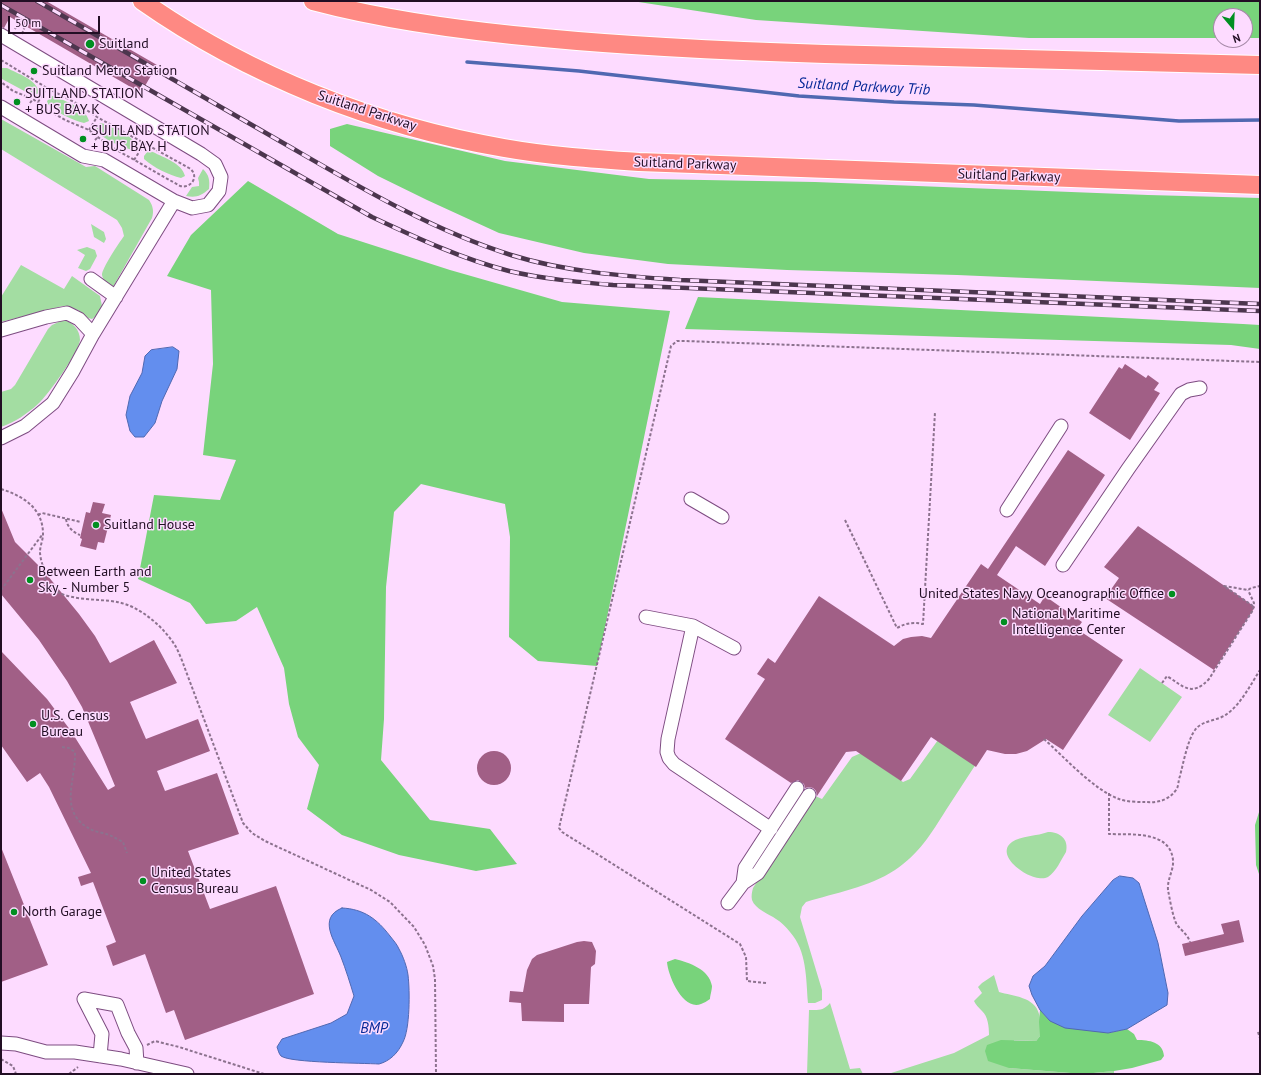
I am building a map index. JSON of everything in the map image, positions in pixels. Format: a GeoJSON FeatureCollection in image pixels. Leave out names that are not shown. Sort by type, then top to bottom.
{"type":"FeatureCollection","features":[{"type":"Feature","properties":{"kind":"highway"},"geometry":{"type":"LineString","coordinates":[[131,1],[179,25]]}},
{"type":"Feature","properties":{"kind":"highway","name":"Suitland Parkway"},"geometry":{"type":"LineString","coordinates":[[142,1],[179,25],[253,66],[342,104],[374,116],[414,128],[471,142],[504,148],[571,157],[639,162],[1260,185]]}},
{"type":"Feature","properties":{"kind":"highway"},"geometry":{"type":"LineString","coordinates":[[313,1],[345,9],[399,19],[476,31],[611,44],[710,50],[1260,65]]}},
{"type":"Feature","properties":{"kind":"highway"},"geometry":{"type":"LineString","coordinates":[[367,1],[413,12],[476,31]]}},
{"type":"Feature","properties":{"kind":"lane"},"geometry":{"type":"LineString","coordinates":[[1,107],[82,156],[104,160],[174,201],[192,208],[208,205],[219,191],[221,177],[215,164],[7,34]]}},
{"type":"Feature","properties":{"kind":"lane"},"geometry":{"type":"LineString","coordinates":[[1,438],[25,426],[53,403],[174,201]]}},
{"type":"Feature","properties":{"kind":"lane"},"geometry":{"type":"LineString","coordinates":[[91,279],[116,296]]}},
{"type":"Feature","properties":{"kind":"lane"},"geometry":{"type":"LineString","coordinates":[[1,330],[46,317],[67,313],[79,319],[93,334]]}},
{"type":"Feature","properties":{"kind":"lane"},"geometry":{"type":"LineString","coordinates":[[1063,565],[1181,394],[1189,390],[1200,388]]}},
{"type":"Feature","properties":{"kind":"lane"},"geometry":{"type":"LineString","coordinates":[[1007,510],[1061,426]]}},
{"type":"Feature","properties":{"kind":"lane"},"geometry":{"type":"LineString","coordinates":[[691,499],[722,517]]}},
{"type":"Feature","properties":{"kind":"lane"},"geometry":{"type":"LineString","coordinates":[[646,617],[693,626],[734,648]]}},
{"type":"Feature","properties":{"kind":"lane"},"geometry":{"type":"LineString","coordinates":[[693,626],[668,739],[667,752],[669,758],[674,764],[771,829]]}},
{"type":"Feature","properties":{"kind":"lane"},"geometry":{"type":"LineString","coordinates":[[743,883],[746,868],[797,788]]}},
{"type":"Feature","properties":{"kind":"lane"},"geometry":{"type":"LineString","coordinates":[[728,903],[743,883],[758,874],[809,795]]}},
{"type":"Feature","properties":{"kind":"lane"},"geometry":{"type":"LineString","coordinates":[[100,1056],[102,1034],[84,999],[117,1005],[128,1033],[136,1048],[137,1063]]}},
{"type":"Feature","properties":{"kind":"lane"},"geometry":{"type":"LineString","coordinates":[[1,1043],[16,1044],[46,1052],[75,1052],[100,1056],[187,1074]]}},
{"type":"Feature","properties":{"kind":"path"},"geometry":{"type":"LineString","coordinates":[[7,34],[19,22]]}},
{"type":"Feature","properties":{"kind":"path"},"geometry":{"type":"LineString","coordinates":[[20,36],[26,26]]}},
{"type":"Feature","properties":{"kind":"path"},"geometry":{"type":"LineString","coordinates":[[1,60],[52,91],[85,108],[97,117],[192,170],[195,174],[194,178],[190,185],[185,187],[180,186],[108,145],[89,130],[64,121],[33,99],[13,91],[1,82]]}},
{"type":"Feature","properties":{"kind":"path"},"geometry":{"type":"LineString","coordinates":[[52,91],[55,86]]}},
{"type":"Feature","properties":{"kind":"path"},"geometry":{"type":"LineString","coordinates":[[38,103],[47,88]]}},
{"type":"Feature","properties":{"kind":"path"},"geometry":{"type":"LineString","coordinates":[[30,103],[33,99]]}},
{"type":"Feature","properties":{"kind":"path"},"geometry":{"type":"LineString","coordinates":[[89,130],[97,117]]}},
{"type":"Feature","properties":{"kind":"path"},"geometry":{"type":"LineString","coordinates":[[95,140],[98,137]]}},
{"type":"Feature","properties":{"kind":"path"},"geometry":{"type":"LineString","coordinates":[[134,160],[145,143]]}},
{"type":"Feature","properties":{"kind":"path"},"geometry":{"type":"LineString","coordinates":[[766,983],[747,981],[745,951],[740,944],[562,832],[559,828],[671,346],[677,341],[685,340],[1260,362]]}},
{"type":"Feature","properties":{"kind":"path"},"geometry":{"type":"LineString","coordinates":[[845,520],[897,628],[914,622],[923,624],[935,412]]}},
{"type":"Feature","properties":{"kind":"path"},"geometry":{"type":"LineString","coordinates":[[1,489],[24,498],[30,503],[38,515],[43,534],[40,553],[44,575],[49,586],[54,590],[76,599],[118,602],[136,608],[153,620],[175,646],[184,666],[243,823],[252,833],[265,841],[371,890],[390,902],[414,927],[425,946],[433,966],[435,979],[436,1074]]}},
{"type":"Feature","properties":{"kind":"path"},"geometry":{"type":"LineString","coordinates":[[38,515],[42,514],[81,522]]}},
{"type":"Feature","properties":{"kind":"path"},"geometry":{"type":"LineString","coordinates":[[66,519],[75,533],[80,535]]}},
{"type":"Feature","properties":{"kind":"path"},"geometry":{"type":"LineString","coordinates":[[1,590],[43,534]]}},
{"type":"Feature","properties":{"kind":"path"},"geometry":{"type":"LineString","coordinates":[[1253,606],[1224,586],[1248,590],[1260,586]]}},
{"type":"Feature","properties":{"kind":"path"},"geometry":{"type":"LineString","coordinates":[[1162,683],[1167,676],[1187,689],[1194,690],[1204,685],[1253,610],[1254,603],[1248,590]]}},
{"type":"Feature","properties":{"kind":"path"},"geometry":{"type":"LineString","coordinates":[[1044,738],[1084,776],[1120,800],[1145,802],[1162,801],[1171,796],[1177,789],[1185,756],[1196,728],[1228,713],[1247,692],[1260,670]]}},
{"type":"Feature","properties":{"kind":"path"},"geometry":{"type":"LineString","coordinates":[[62,747],[69,748],[75,752],[75,762],[70,792],[72,809],[77,818],[92,830],[111,836],[123,842],[127,853]]}},
{"type":"Feature","properties":{"kind":"path"},"geometry":{"type":"LineString","coordinates":[[1109,793],[1109,834],[1154,837],[1165,844],[1172,853],[1173,860],[1168,882],[1169,894],[1176,923],[1188,936],[1190,942]]}},
{"type":"Feature","properties":{"kind":"path"},"geometry":{"type":"LineString","coordinates":[[1258,1032],[1260,1038]]}},
{"type":"Feature","properties":{"kind":"path"},"geometry":{"type":"LineString","coordinates":[[146,1045],[155,1041],[180,1047],[264,1074]]}},
{"type":"Feature","properties":{"kind":"path"},"geometry":{"type":"LineString","coordinates":[[1,1059],[13,1066],[16,1074]]}},
{"type":"Feature","properties":{"kind":"path"},"geometry":{"type":"LineString","coordinates":[[69,1074],[78,1067]]}},
{"type":"Feature","properties":{"kind":"green space"},"geometry":{"type":"Polygon","coordinates":[[[632,1],[1260,1],[1260,38],[1253,38],[1253,8],[1213,8],[1213,38],[1029,38],[756,20],[632,1]]]}},
{"type":"Feature","properties":{"kind":"green space"},"geometry":{"type":"Polygon","coordinates":[[[2,68],[7,68],[31,81],[38,88],[39,93],[35,95],[28,93],[2,79],[2,68]]]}},
{"type":"Feature","properties":{"kind":"green space"},"geometry":{"type":"Polygon","coordinates":[[[52,96],[80,109],[87,116],[89,121],[84,123],[79,122],[56,110],[48,104],[47,101],[52,96]]]}},
{"type":"Feature","properties":{"kind":"green space"},"geometry":{"type":"Polygon","coordinates":[[[1,119],[86,167],[95,166],[149,200],[153,209],[152,218],[113,287],[105,281],[102,275],[108,261],[124,236],[122,228],[117,220],[1,149],[1,119]]]}},
{"type":"Feature","properties":{"kind":"green space"},"geometry":{"type":"Polygon","coordinates":[[[100,123],[124,133],[132,139],[137,148],[133,150],[128,149],[113,143],[104,137],[96,131],[96,128],[100,123]]]}},
{"type":"Feature","properties":{"kind":"green space"},"geometry":{"type":"Polygon","coordinates":[[[347,124],[505,161],[649,179],[815,182],[1260,198],[1260,288],[668,264],[584,253],[499,233],[378,176],[330,146],[330,129],[347,124]]]}},
{"type":"Feature","properties":{"kind":"green space"},"geometry":{"type":"Polygon","coordinates":[[[148,151],[176,164],[183,171],[185,176],[181,178],[176,177],[152,165],[144,159],[144,156],[148,151]]]}},
{"type":"Feature","properties":{"kind":"green space"},"geometry":{"type":"Polygon","coordinates":[[[203,169],[209,178],[209,189],[198,196],[186,196],[192,187],[199,186],[198,178],[203,169]]]}},
{"type":"Feature","properties":{"kind":"green space"},"geometry":{"type":"Polygon","coordinates":[[[248,181],[338,234],[450,270],[562,302],[670,311],[597,666],[538,661],[509,637],[510,537],[505,504],[421,484],[394,512],[386,587],[384,719],[381,760],[430,820],[490,829],[517,864],[476,871],[399,855],[342,835],[307,809],[319,765],[298,737],[289,704],[284,668],[257,607],[236,621],[206,624],[190,603],[138,579],[154,495],[220,500],[236,460],[203,455],[213,364],[211,290],[167,276],[191,235],[248,181]]]}},
{"type":"Feature","properties":{"kind":"green space"},"geometry":{"type":"Polygon","coordinates":[[[91,224],[104,232],[106,239],[104,243],[94,237],[91,224]]]}},
{"type":"Feature","properties":{"kind":"green space"},"geometry":{"type":"Polygon","coordinates":[[[87,247],[95,250],[97,256],[90,269],[86,271],[78,268],[85,255],[77,250],[87,247]]]}},
{"type":"Feature","properties":{"kind":"green space"},"geometry":{"type":"Polygon","coordinates":[[[21,265],[64,289],[72,276],[100,296],[102,306],[96,316],[92,319],[88,318],[78,310],[63,306],[1,322],[1,297],[21,265]]]}},
{"type":"Feature","properties":{"kind":"green space"},"geometry":{"type":"Polygon","coordinates":[[[698,297],[1260,325],[1260,349],[1231,345],[685,329],[698,297]]]}},
{"type":"Feature","properties":{"kind":"green space"},"geometry":{"type":"Polygon","coordinates":[[[63,320],[73,325],[80,336],[78,346],[69,363],[38,404],[21,417],[1,427],[1,392],[11,389],[15,385],[48,329],[52,325],[63,320]]]}},
{"type":"Feature","properties":{"kind":"green space"},"geometry":{"type":"Polygon","coordinates":[[[1140,668],[1182,697],[1150,742],[1108,715],[1140,668]]]}},
{"type":"Feature","properties":{"kind":"green space"},"geometry":{"type":"Polygon","coordinates":[[[938,740],[976,764],[924,843],[903,864],[885,876],[852,889],[806,902],[802,907],[800,917],[822,990],[822,1000],[815,1003],[808,1003],[805,965],[796,939],[778,920],[756,906],[752,900],[753,888],[813,795],[822,799],[852,757],[861,753],[903,782],[910,779],[938,740]]]}},
{"type":"Feature","properties":{"kind":"green space"},"geometry":{"type":"Polygon","coordinates":[[[1260,809],[1260,877],[1256,865],[1255,825],[1260,809]]]}},
{"type":"Feature","properties":{"kind":"green space"},"geometry":{"type":"Polygon","coordinates":[[[1048,832],[1056,833],[1063,837],[1067,847],[1066,852],[1051,875],[1042,878],[1034,877],[1017,868],[1007,854],[1007,848],[1012,842],[1020,838],[1048,832]]]}},
{"type":"Feature","properties":{"kind":"green space"},"geometry":{"type":"Polygon","coordinates":[[[675,959],[693,965],[707,975],[712,986],[710,999],[704,1003],[694,1005],[683,997],[673,983],[668,968],[667,962],[675,959]]]}},
{"type":"Feature","properties":{"kind":"green space"},"geometry":{"type":"Polygon","coordinates":[[[994,975],[999,992],[1023,998],[1033,1004],[1037,1008],[1040,1017],[1040,1036],[1036,1041],[1014,1040],[1009,1068],[1083,1074],[888,1074],[954,1053],[989,1035],[986,1016],[974,1001],[982,993],[978,987],[994,975]]]}},
{"type":"Feature","properties":{"kind":"green space"},"geometry":{"type":"Polygon","coordinates":[[[830,1003],[850,1069],[860,1068],[863,1074],[807,1074],[809,1010],[821,1010],[830,1003]]]}},
{"type":"Feature","properties":{"kind":"green space"},"geometry":{"type":"Polygon","coordinates":[[[1040,1010],[1050,1021],[1108,1033],[1127,1029],[1134,1034],[1137,1040],[1151,1041],[1158,1045],[1163,1051],[1164,1056],[1161,1060],[1132,1068],[1083,1074],[1009,1068],[988,1061],[985,1051],[987,1045],[1001,1040],[1036,1041],[1040,1036],[1040,1010]]]}},
{"type":"Feature","properties":{"kind":"green space"},"geometry":{"type":"Polygon","coordinates":[[[1114,1071],[1114,1074],[1083,1074],[1114,1071]]]}},
{"type":"Feature","properties":{"kind":"water"},"geometry":{"type":"Polygon","coordinates":[[[173,347],[179,351],[177,369],[162,401],[155,423],[144,437],[135,437],[130,431],[126,415],[130,396],[142,373],[145,356],[151,350],[173,347]]]}},
{"type":"Feature","properties":{"kind":"water"},"geometry":{"type":"Polygon","coordinates":[[[1120,876],[1133,878],[1139,883],[1158,943],[1168,993],[1167,1005],[1127,1029],[1108,1033],[1065,1028],[1050,1021],[1040,1010],[1029,986],[1033,976],[1045,966],[1082,916],[1113,880],[1120,876]]]}},
{"type":"Feature","properties":{"kind":"water","name":"BMP"},"geometry":{"type":"Polygon","coordinates":[[[342,908],[357,910],[375,920],[397,945],[407,969],[409,1000],[405,1036],[396,1053],[387,1061],[379,1064],[298,1060],[281,1056],[277,1047],[282,1039],[331,1023],[347,1014],[354,996],[343,962],[332,937],[329,924],[330,918],[335,912],[342,908]]]}},
{"type":"Feature","properties":{"kind":"building","name":"Suitland"},"geometry":{"type":"Polygon","coordinates":[[[1,1],[46,1],[157,65],[141,93],[10,17],[4,28],[1,27],[1,1]]]}},
{"type":"Feature","properties":{"kind":"building"},"geometry":{"type":"Polygon","coordinates":[[[1125,364],[1146,378],[1148,375],[1159,383],[1154,390],[1160,393],[1130,440],[1089,413],[1119,367],[1122,369],[1125,364]]]}},
{"type":"Feature","properties":{"kind":"building","name":"National Maritime Intelligence Center"},"geometry":{"type":"Polygon","coordinates":[[[1068,450],[1105,475],[1045,566],[1016,546],[997,575],[1040,604],[1045,596],[1082,622],[1077,629],[1123,660],[1063,750],[1046,739],[1027,751],[1016,754],[1005,754],[987,750],[976,767],[931,737],[901,781],[856,751],[846,752],[817,796],[816,791],[813,788],[805,788],[804,784],[798,780],[791,783],[725,739],[765,679],[757,674],[768,658],[775,663],[819,596],[894,646],[903,639],[911,637],[922,636],[931,638],[981,564],[988,569],[1068,450]]]}},
{"type":"Feature","properties":{"kind":"building","name":"Suitland House"},"geometry":{"type":"Polygon","coordinates":[[[93,502],[105,504],[102,513],[111,515],[104,543],[98,542],[96,550],[80,546],[82,539],[80,538],[86,512],[90,513],[93,502]]]}},
{"type":"Feature","properties":{"kind":"building"},"geometry":{"type":"Polygon","coordinates":[[[1,508],[15,542],[43,570],[79,614],[95,636],[110,663],[154,640],[177,683],[130,702],[146,739],[198,719],[210,751],[157,771],[165,791],[217,773],[239,834],[188,851],[210,909],[276,886],[314,994],[185,1040],[174,1010],[166,1013],[145,954],[113,966],[106,946],[116,942],[93,882],[81,886],[78,877],[91,873],[49,787],[40,773],[27,782],[1,745],[1,651],[47,699],[71,731],[108,790],[115,786],[82,707],[67,681],[39,640],[1,594],[1,508]]]}},
{"type":"Feature","properties":{"kind":"building","name":"United States Navy Oceanographic Office"},"geometry":{"type":"Polygon","coordinates":[[[1138,526],[1255,607],[1214,670],[1105,598],[1119,578],[1104,567],[1138,526]]]}},
{"type":"Feature","properties":{"kind":"building"},"geometry":{"type":"Polygon","coordinates":[[[497,751],[506,756],[510,761],[510,775],[506,780],[501,784],[491,785],[487,784],[478,775],[477,765],[478,761],[487,752],[497,751]]]}},
{"type":"Feature","properties":{"kind":"building","name":"North Garage"},"geometry":{"type":"Polygon","coordinates":[[[1,847],[48,965],[1,982],[1,847]]]}},
{"type":"Feature","properties":{"kind":"building"},"geometry":{"type":"Polygon","coordinates":[[[1239,920],[1244,942],[1185,956],[1182,944],[1224,934],[1221,924],[1239,920]]]}},
{"type":"Feature","properties":{"kind":"building"},"geometry":{"type":"Polygon","coordinates":[[[584,941],[592,942],[596,951],[595,964],[591,967],[589,1004],[564,1004],[564,1022],[522,1021],[521,1003],[509,1002],[510,991],[523,992],[527,970],[532,959],[537,955],[584,941]]]}},
{"type":"Feature","properties":{"kind":"waterway","name":"Suitland Parkway Trib"},"geometry":{"type":"LineString","coordinates":[[467,62],[579,71],[799,96],[974,105],[1179,121],[1260,120]]}},
{"type":"Feature","properties":{"kind":"railway"},"geometry":{"type":"LineString","coordinates":[[37,1],[392,204],[450,232],[511,255],[532,261],[553,266],[595,272],[680,280],[1260,304]]}},
{"type":"Feature","properties":{"kind":"railway"},"geometry":{"type":"LineString","coordinates":[[1,5],[372,217],[457,254],[509,271],[548,278],[613,285],[1260,311]]}},
{"type":"Feature","properties":{"kind":"place","name":"Suitland"},"geometry":{"type":"Point","coordinates":[90,44]}},
{"type":"Feature","properties":{"kind":"place","name":"Suitland Metro Station"},"geometry":{"type":"Point","coordinates":[34,71]}},
{"type":"Feature","properties":{"kind":"place","name":"SUITLAND STATION + BUS BAY K"},"geometry":{"type":"Point","coordinates":[17,102]}},
{"type":"Feature","properties":{"kind":"place","name":"SUITLAND STATION + BUS BAY H"},"geometry":{"type":"Point","coordinates":[83,139]}},
{"type":"Feature","properties":{"kind":"place","name":"Suitland House"},"geometry":{"type":"Point","coordinates":[96,525]}},
{"type":"Feature","properties":{"kind":"place","name":"Between Earth and Sky - Number 5"},"geometry":{"type":"Point","coordinates":[30,580]}},
{"type":"Feature","properties":{"kind":"place","name":"United States Navy Oceanographic Office"},"geometry":{"type":"Point","coordinates":[1172,594]}},
{"type":"Feature","properties":{"kind":"place","name":"National Maritime Intelligence Center"},"geometry":{"type":"Point","coordinates":[1004,622]}},
{"type":"Feature","properties":{"kind":"place","name":"U.S. Census Bureau"},"geometry":{"type":"Point","coordinates":[33,724]}},
{"type":"Feature","properties":{"kind":"place","name":"United States Census Bureau"},"geometry":{"type":"Point","coordinates":[143,881]}},
{"type":"Feature","properties":{"kind":"place","name":"North Garage"},"geometry":{"type":"Point","coordinates":[14,912]}}]}
